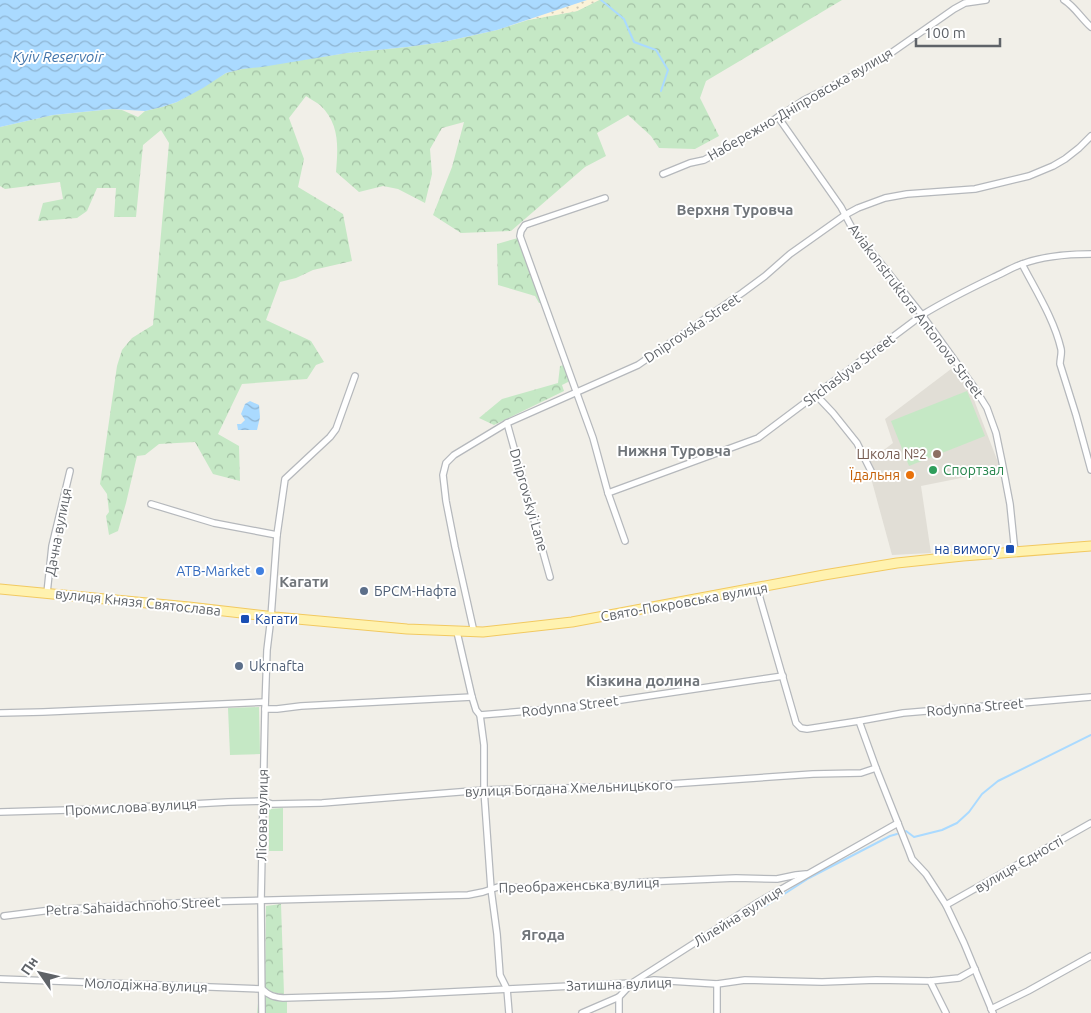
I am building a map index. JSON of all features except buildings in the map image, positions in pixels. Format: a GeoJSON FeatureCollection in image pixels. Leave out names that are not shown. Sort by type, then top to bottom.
{"type":"FeatureCollection","features":[{"type":"Feature","properties":{"kind":"main road","name":"Свято-Покровська вулиця"},"geometry":{"type":"LineString","coordinates":[[273,617],[407,630],[499,631],[572,622],[897,563],[1091,546]]}},
{"type":"Feature","properties":{"kind":"main road","name":"вулиця Князя Святослава"},"geometry":{"type":"LineString","coordinates":[[0,589],[273,617]]}},
{"type":"Feature","properties":{"kind":"street","name":"Набережно-Дніпровська вулиця"},"geometry":{"type":"LineString","coordinates":[[663,174],[690,163],[704,160],[752,134],[804,100],[854,75],[891,53],[965,3],[986,0]]}},
{"type":"Feature","properties":{"kind":"street"},"geometry":{"type":"LineString","coordinates":[[1064,0],[1091,27]]}},
{"type":"Feature","properties":{"kind":"street","name":"Aviakonstruktora Antonova Street"},"geometry":{"type":"LineString","coordinates":[[778,117],[841,207],[851,226],[922,315],[987,408],[996,432],[1010,504],[1016,553]]}},
{"type":"Feature","properties":{"kind":"street","name":"Dniprovska Street"},"geometry":{"type":"LineString","coordinates":[[474,632],[446,502],[443,475],[446,463],[454,455],[507,423],[638,364],[742,293],[790,254],[858,208],[885,198],[907,194],[975,190],[1029,176],[1066,159],[1091,136]]}},
{"type":"Feature","properties":{"kind":"street"},"geometry":{"type":"LineString","coordinates":[[605,198],[525,225],[520,231],[520,236],[593,438],[608,492],[625,541]]}},
{"type":"Feature","properties":{"kind":"street","name":"Shchaslyva Street"},"geometry":{"type":"LineString","coordinates":[[608,492],[758,438],[922,315],[946,300],[1022,264],[1075,254],[1091,254]]}},
{"type":"Feature","properties":{"kind":"street"},"geometry":{"type":"LineString","coordinates":[[1022,264],[1052,321],[1062,352],[1060,364],[1091,470]]}},
{"type":"Feature","properties":{"kind":"street","name":"Лісова вулиця"},"geometry":{"type":"LineString","coordinates":[[262,1013],[261,901],[264,709],[267,650],[273,617],[277,535],[285,479],[330,437],[336,428],[354,376]]}},
{"type":"Feature","properties":{"kind":"street"},"geometry":{"type":"LineString","coordinates":[[816,395],[857,443],[872,472]]}},
{"type":"Feature","properties":{"kind":"street","name":"Dniprovskyi Lane"},"geometry":{"type":"LineString","coordinates":[[507,423],[550,577]]}},
{"type":"Feature","properties":{"kind":"street","name":"Дачна вулиця"},"geometry":{"type":"LineString","coordinates":[[47,593],[52,546],[70,471]]}},
{"type":"Feature","properties":{"kind":"street"},"geometry":{"type":"LineString","coordinates":[[150,504],[214,523],[277,535]]}},
{"type":"Feature","properties":{"kind":"street"},"geometry":{"type":"LineString","coordinates":[[757,588],[783,676]]}},
{"type":"Feature","properties":{"kind":"street"},"geometry":{"type":"LineString","coordinates":[[457,632],[472,697],[476,710],[480,715],[484,745],[484,790],[491,889],[500,975],[507,989],[509,1013]]}},
{"type":"Feature","properties":{"kind":"street","name":"Rodynna Street"},"geometry":{"type":"LineString","coordinates":[[480,715],[574,707],[783,676],[796,724],[800,728],[807,730],[903,713],[1091,697]]}},
{"type":"Feature","properties":{"kind":"street"},"geometry":{"type":"LineString","coordinates":[[264,709],[472,697]]}},
{"type":"Feature","properties":{"kind":"street"},"geometry":{"type":"LineString","coordinates":[[0,713],[265,702]]}},
{"type":"Feature","properties":{"kind":"street"},"geometry":{"type":"LineString","coordinates":[[859,721],[912,858],[926,874],[957,925],[992,1011],[1091,956]]}},
{"type":"Feature","properties":{"kind":"street","name":"вулиця Богдана Хмельницького"},"geometry":{"type":"LineString","coordinates":[[262,801],[272,804],[322,803],[484,790],[641,786],[813,774],[861,773],[876,768]]}},
{"type":"Feature","properties":{"kind":"street","name":"Промислова вулиця"},"geometry":{"type":"LineString","coordinates":[[0,812],[94,810],[262,801]]}},
{"type":"Feature","properties":{"kind":"street","name":"Лілейна вулиця"},"geometry":{"type":"LineString","coordinates":[[582,1013],[619,998],[632,982],[757,903],[898,823]]}},
{"type":"Feature","properties":{"kind":"street","name":"вулиця Єдності"},"geometry":{"type":"LineString","coordinates":[[946,906],[1091,823]]}},
{"type":"Feature","properties":{"kind":"street","name":"Преображенська вулиця"},"geometry":{"type":"LineString","coordinates":[[261,901],[468,895],[498,887],[534,888],[570,885],[607,887],[643,882],[736,878],[777,879],[806,874]]}},
{"type":"Feature","properties":{"kind":"street","name":"Petra Sahaidachnoho Street"},"geometry":{"type":"LineString","coordinates":[[4,916],[51,910],[195,902],[261,901]]}},
{"type":"Feature","properties":{"kind":"street","name":"Затишна вулиця"},"geometry":{"type":"LineString","coordinates":[[262,989],[274,997],[283,998],[389,995],[654,980],[717,984],[745,980],[822,982],[930,981],[958,978],[975,969]]}},
{"type":"Feature","properties":{"kind":"street","name":"Молодіжна вулиця"},"geometry":{"type":"LineString","coordinates":[[0,979],[262,989]]}},
{"type":"Feature","properties":{"kind":"street"},"geometry":{"type":"LineString","coordinates":[[930,981],[946,1013]]}},
{"type":"Feature","properties":{"kind":"street"},"geometry":{"type":"LineString","coordinates":[[717,984],[717,1013]]}},
{"type":"Feature","properties":{"kind":"street"},"geometry":{"type":"LineString","coordinates":[[619,998],[619,1013]]}},
{"type":"Feature","properties":{"kind":"shaded area","name":"Школа №2"},"geometry":{"type":"Polygon","coordinates":[[[955,366],[969,387],[1001,470],[921,486],[931,553],[892,555],[871,478],[864,465],[893,443],[885,419],[955,366]]]}},
{"type":"Feature","properties":{"kind":"green space"},"geometry":{"type":"Polygon","coordinates":[[[599,0],[842,0],[706,81],[700,98],[719,136],[695,149],[659,148],[651,136],[628,115],[597,133],[606,156],[585,167],[511,231],[461,233],[433,215],[452,167],[464,122],[442,128],[430,149],[432,174],[425,203],[398,189],[383,186],[359,192],[336,172],[337,145],[331,120],[327,112],[320,105],[306,96],[289,118],[304,159],[298,187],[343,214],[352,261],[313,270],[296,278],[280,282],[266,320],[311,341],[324,362],[316,365],[307,379],[242,384],[218,434],[239,446],[240,481],[213,474],[195,442],[159,444],[145,455],[137,456],[118,531],[109,535],[106,516],[109,512],[107,494],[100,484],[117,366],[122,350],[132,338],[153,325],[169,143],[161,130],[143,145],[136,217],[114,217],[116,188],[97,188],[87,211],[77,218],[38,221],[43,203],[63,199],[60,182],[5,189],[0,186],[0,127],[53,115],[112,109],[122,110],[138,117],[145,111],[177,102],[226,73],[347,53],[443,42],[497,30],[528,20],[577,11],[599,0]]]}},
{"type":"Feature","properties":{"kind":"green space"},"geometry":{"type":"Polygon","coordinates":[[[518,238],[542,303],[539,303],[535,296],[498,285],[497,244],[518,238]]]}},
{"type":"Feature","properties":{"kind":"green space"},"geometry":{"type":"Polygon","coordinates":[[[564,365],[570,381],[562,385],[564,391],[494,425],[479,418],[502,399],[558,383],[560,366],[564,365]]]}},
{"type":"Feature","properties":{"kind":"green space"},"geometry":{"type":"Polygon","coordinates":[[[967,391],[985,436],[909,466],[891,421],[967,391]]]}},
{"type":"Feature","properties":{"kind":"green space"},"geometry":{"type":"Polygon","coordinates":[[[259,707],[260,754],[230,755],[228,708],[259,707]]]}},
{"type":"Feature","properties":{"kind":"green space"},"geometry":{"type":"Polygon","coordinates":[[[283,808],[283,851],[269,851],[269,809],[283,808]]]}},
{"type":"Feature","properties":{"kind":"green space"},"geometry":{"type":"Polygon","coordinates":[[[281,904],[284,994],[270,992],[265,988],[266,906],[281,904]]]}},
{"type":"Feature","properties":{"kind":"green space"},"geometry":{"type":"Polygon","coordinates":[[[259,994],[287,1001],[287,1013],[257,1013],[259,994]]]}},
{"type":"Feature","properties":{"kind":"sand"},"geometry":{"type":"Polygon","coordinates":[[[587,0],[599,0],[577,11],[528,20],[587,0]]]}},
{"type":"Feature","properties":{"kind":"water","name":"Kyiv Reservoir"},"geometry":{"type":"Polygon","coordinates":[[[0,0],[587,0],[497,30],[443,42],[347,53],[226,73],[177,102],[145,111],[112,109],[53,115],[0,127],[0,0]]]}},
{"type":"Feature","properties":{"kind":"water"},"geometry":{"type":"Polygon","coordinates":[[[250,401],[259,405],[260,417],[257,430],[238,430],[237,424],[241,424],[245,420],[241,414],[245,404],[250,401]]]}},
{"type":"Feature","properties":{"kind":"waterway"},"geometry":{"type":"LineString","coordinates":[[601,0],[624,19],[634,42],[656,50],[668,70],[661,91]]}},
{"type":"Feature","properties":{"kind":"waterway"},"geometry":{"type":"LineString","coordinates":[[906,831],[914,837],[942,830],[957,823],[969,812],[982,794],[998,781],[1091,735]]}},
{"type":"Feature","properties":{"kind":"waterway"},"geometry":{"type":"LineString","coordinates":[[764,907],[809,878],[897,834]]}},
{"type":"Feature","properties":{"kind":"place","name":"Школа №2"},"geometry":{"type":"Point","coordinates":[937,454]}},
{"type":"Feature","properties":{"kind":"place","name":"Спортзал"},"geometry":{"type":"Point","coordinates":[933,470]}},
{"type":"Feature","properties":{"kind":"place","name":"Їдальня"},"geometry":{"type":"Point","coordinates":[910,475]}},
{"type":"Feature","properties":{"kind":"place","name":"на вимогу"},"geometry":{"type":"Point","coordinates":[1010,549]}},
{"type":"Feature","properties":{"kind":"place","name":"ATB-Market"},"geometry":{"type":"Point","coordinates":[260,571]}},
{"type":"Feature","properties":{"kind":"place","name":"БРСМ-Нафта"},"geometry":{"type":"Point","coordinates":[364,591]}},
{"type":"Feature","properties":{"kind":"place","name":"Кагати"},"geometry":{"type":"Point","coordinates":[245,619]}},
{"type":"Feature","properties":{"kind":"place","name":"Ukrnafta"},"geometry":{"type":"Point","coordinates":[239,666]}},
{"type":"Feature","properties":{"kind":"district","name":"Верхня Туровча"},"geometry":{"type":"Point","coordinates":[735,210]}},
{"type":"Feature","properties":{"kind":"district","name":"Нижня Туровча"},"geometry":{"type":"Point","coordinates":[674,451]}},
{"type":"Feature","properties":{"kind":"district","name":"Кагати"},"geometry":{"type":"Point","coordinates":[304,582]}},
{"type":"Feature","properties":{"kind":"district","name":"Кізкина долина"},"geometry":{"type":"Point","coordinates":[643,681]}},
{"type":"Feature","properties":{"kind":"district","name":"Ягода"},"geometry":{"type":"Point","coordinates":[543,935]}}]}
